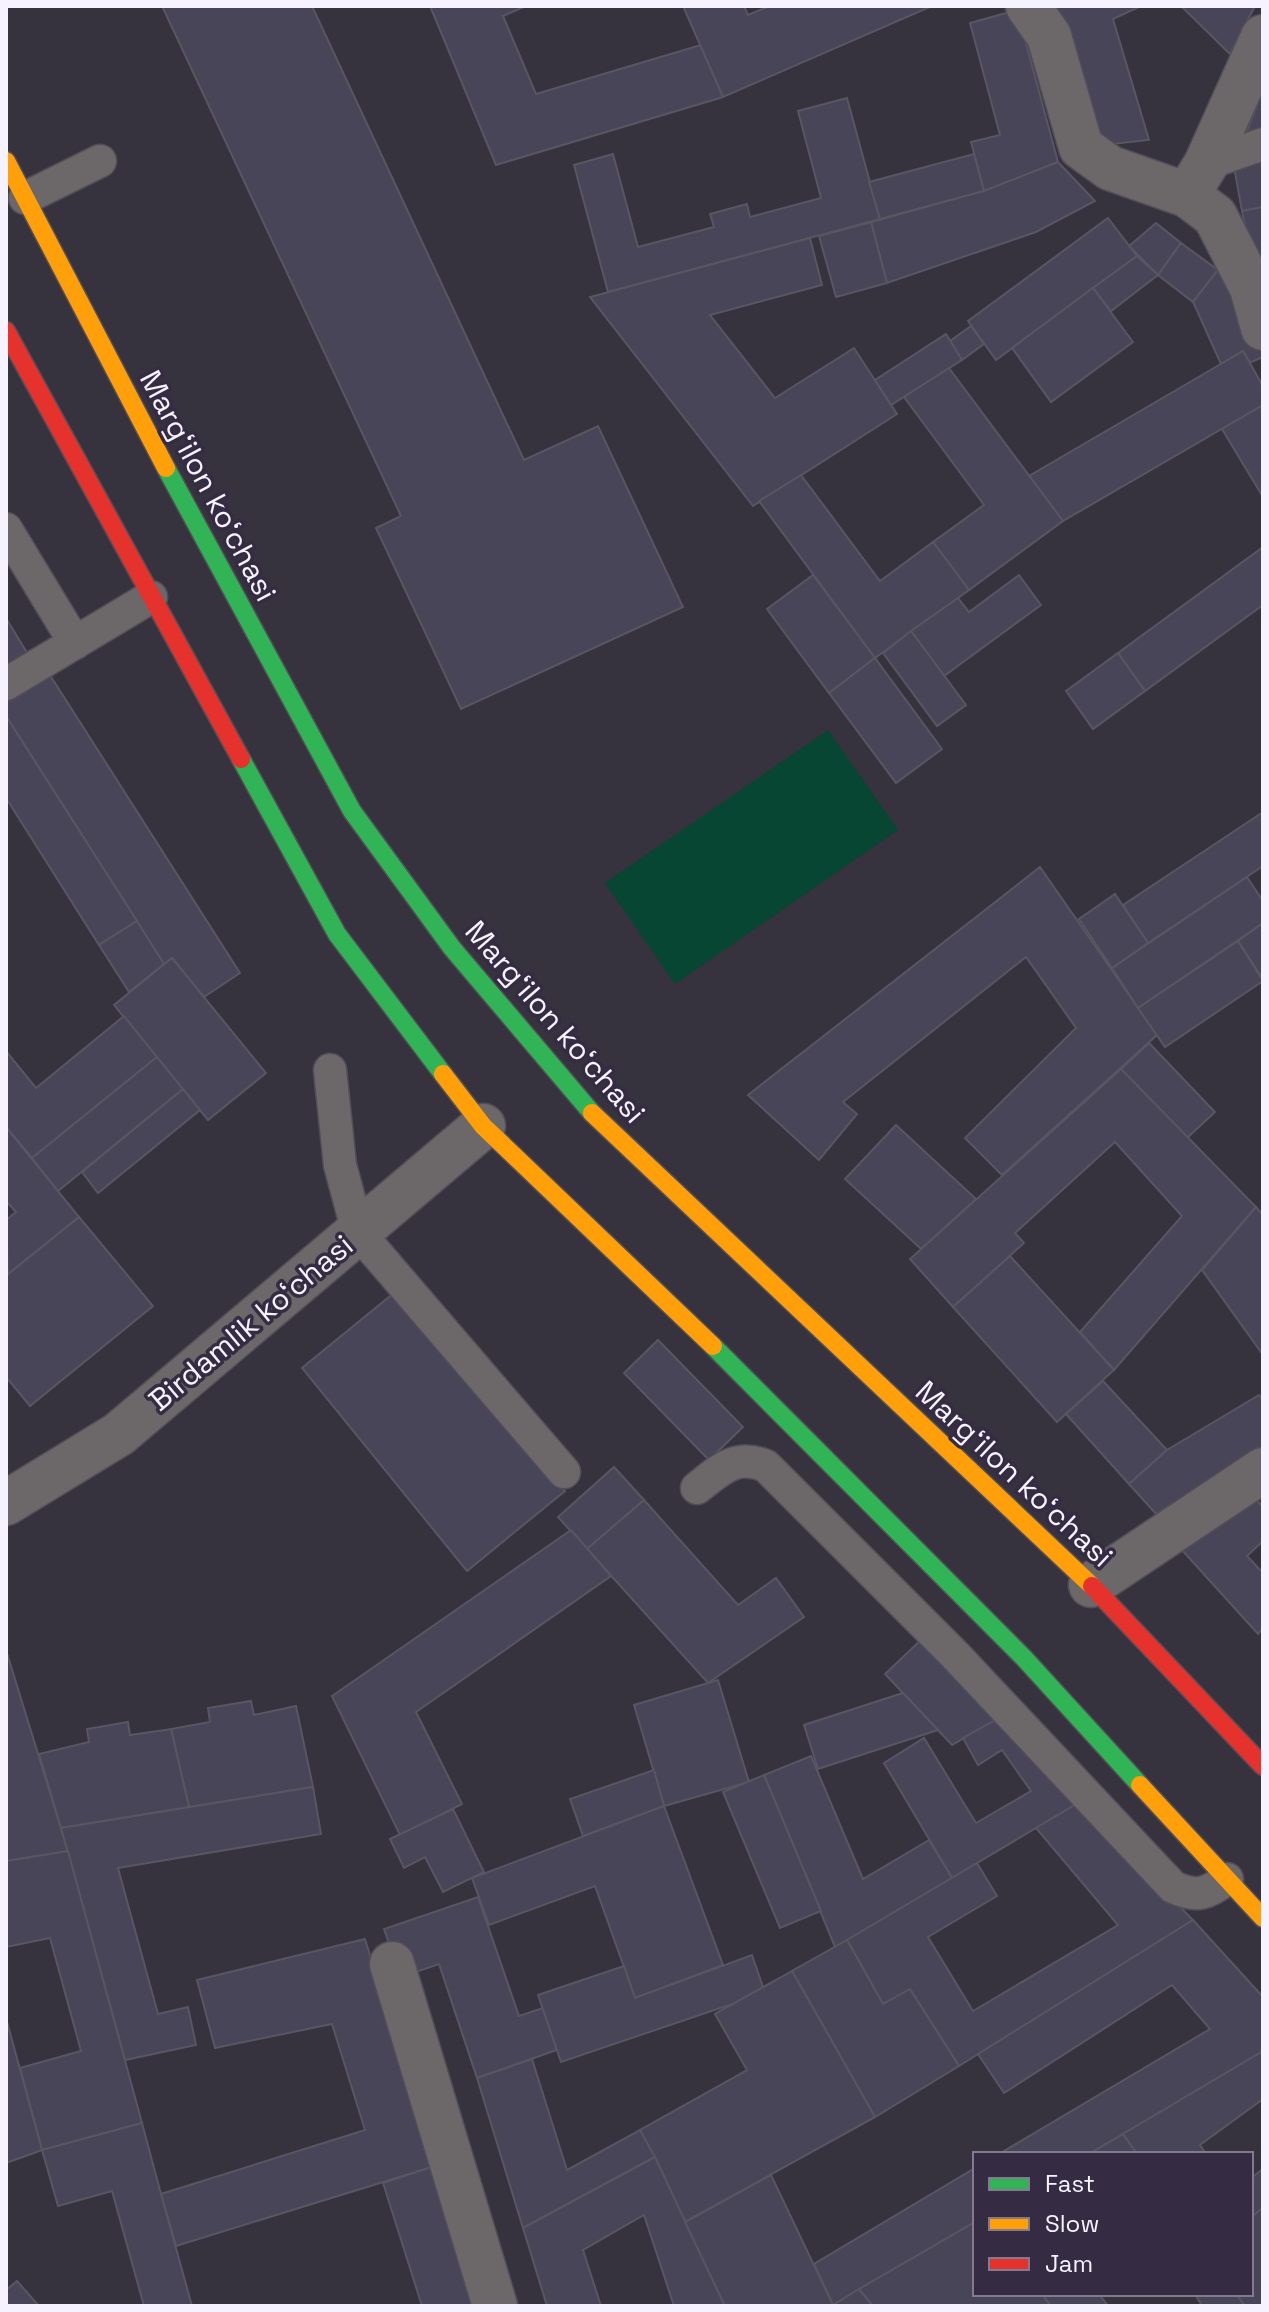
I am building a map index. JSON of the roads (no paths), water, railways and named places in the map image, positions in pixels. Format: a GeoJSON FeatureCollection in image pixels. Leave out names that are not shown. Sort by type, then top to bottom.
{"type":"FeatureCollection","features":[{"type":"Feature","properties":{"kind":"main road","name":"Margʻilon koʻchasi"},"geometry":{"type":"LineString","coordinates":[[6,161],[209,550],[352,811],[452,948],[605,1129],[1091,1585],[1263,1766]]}},
{"type":"Feature","properties":{"kind":"main road"},"geometry":{"type":"LineString","coordinates":[[10,351],[151,597],[337,934],[483,1126],[680,1313],[991,1625],[1263,1918]]}},
{"type":"Feature","properties":{"kind":"street"},"geometry":{"type":"LineString","coordinates":[[1028,6],[1049,36],[1081,147],[1110,168],[1196,180]]}},
{"type":"Feature","properties":{"kind":"street"},"geometry":{"type":"LineString","coordinates":[[1196,180],[1263,37]]}},
{"type":"Feature","properties":{"kind":"street"},"geometry":{"type":"LineString","coordinates":[[1196,180],[1252,288],[1263,328]]}},
{"type":"Feature","properties":{"kind":"street","name":"Birdamlik koʻchasi"},"geometry":{"type":"LineString","coordinates":[[6,1503],[119,1434],[483,1126]]}},
{"type":"Feature","properties":{"kind":"street"},"geometry":{"type":"LineString","coordinates":[[1091,1585],[1263,1470]]}},
{"type":"Feature","properties":{"kind":"street"},"geometry":{"type":"LineString","coordinates":[[392,1964],[495,2306]]}},
{"type":"Feature","properties":{"kind":"lane"},"geometry":{"type":"LineString","coordinates":[[1196,180],[1263,144]]}},
{"type":"Feature","properties":{"kind":"lane"},"geometry":{"type":"LineString","coordinates":[[25,198],[100,161]]}},
{"type":"Feature","properties":{"kind":"lane"},"geometry":{"type":"LineString","coordinates":[[6,529],[75,643]]}},
{"type":"Feature","properties":{"kind":"lane"},"geometry":{"type":"LineString","coordinates":[[6,684],[151,597]]}},
{"type":"Feature","properties":{"kind":"lane"},"geometry":{"type":"LineString","coordinates":[[330,1070],[340,1165],[358,1232],[564,1472]]}},
{"type":"Feature","properties":{"kind":"lane"},"geometry":{"type":"LineString","coordinates":[[697,1488],[731,1462],[750,1459],[766,1466],[955,1655],[1173,1887],[1191,1895],[1208,1894],[1227,1879]]}},
{"type":"Feature","properties":{"kind":"lane"},"geometry":{"type":"LineString","coordinates":[[955,1655],[991,1625]]}},
{"type":"Feature","properties":{"kind":"lane"},"geometry":{"type":"LineString","coordinates":[[1043,1752],[1081,1719]]}}]}
